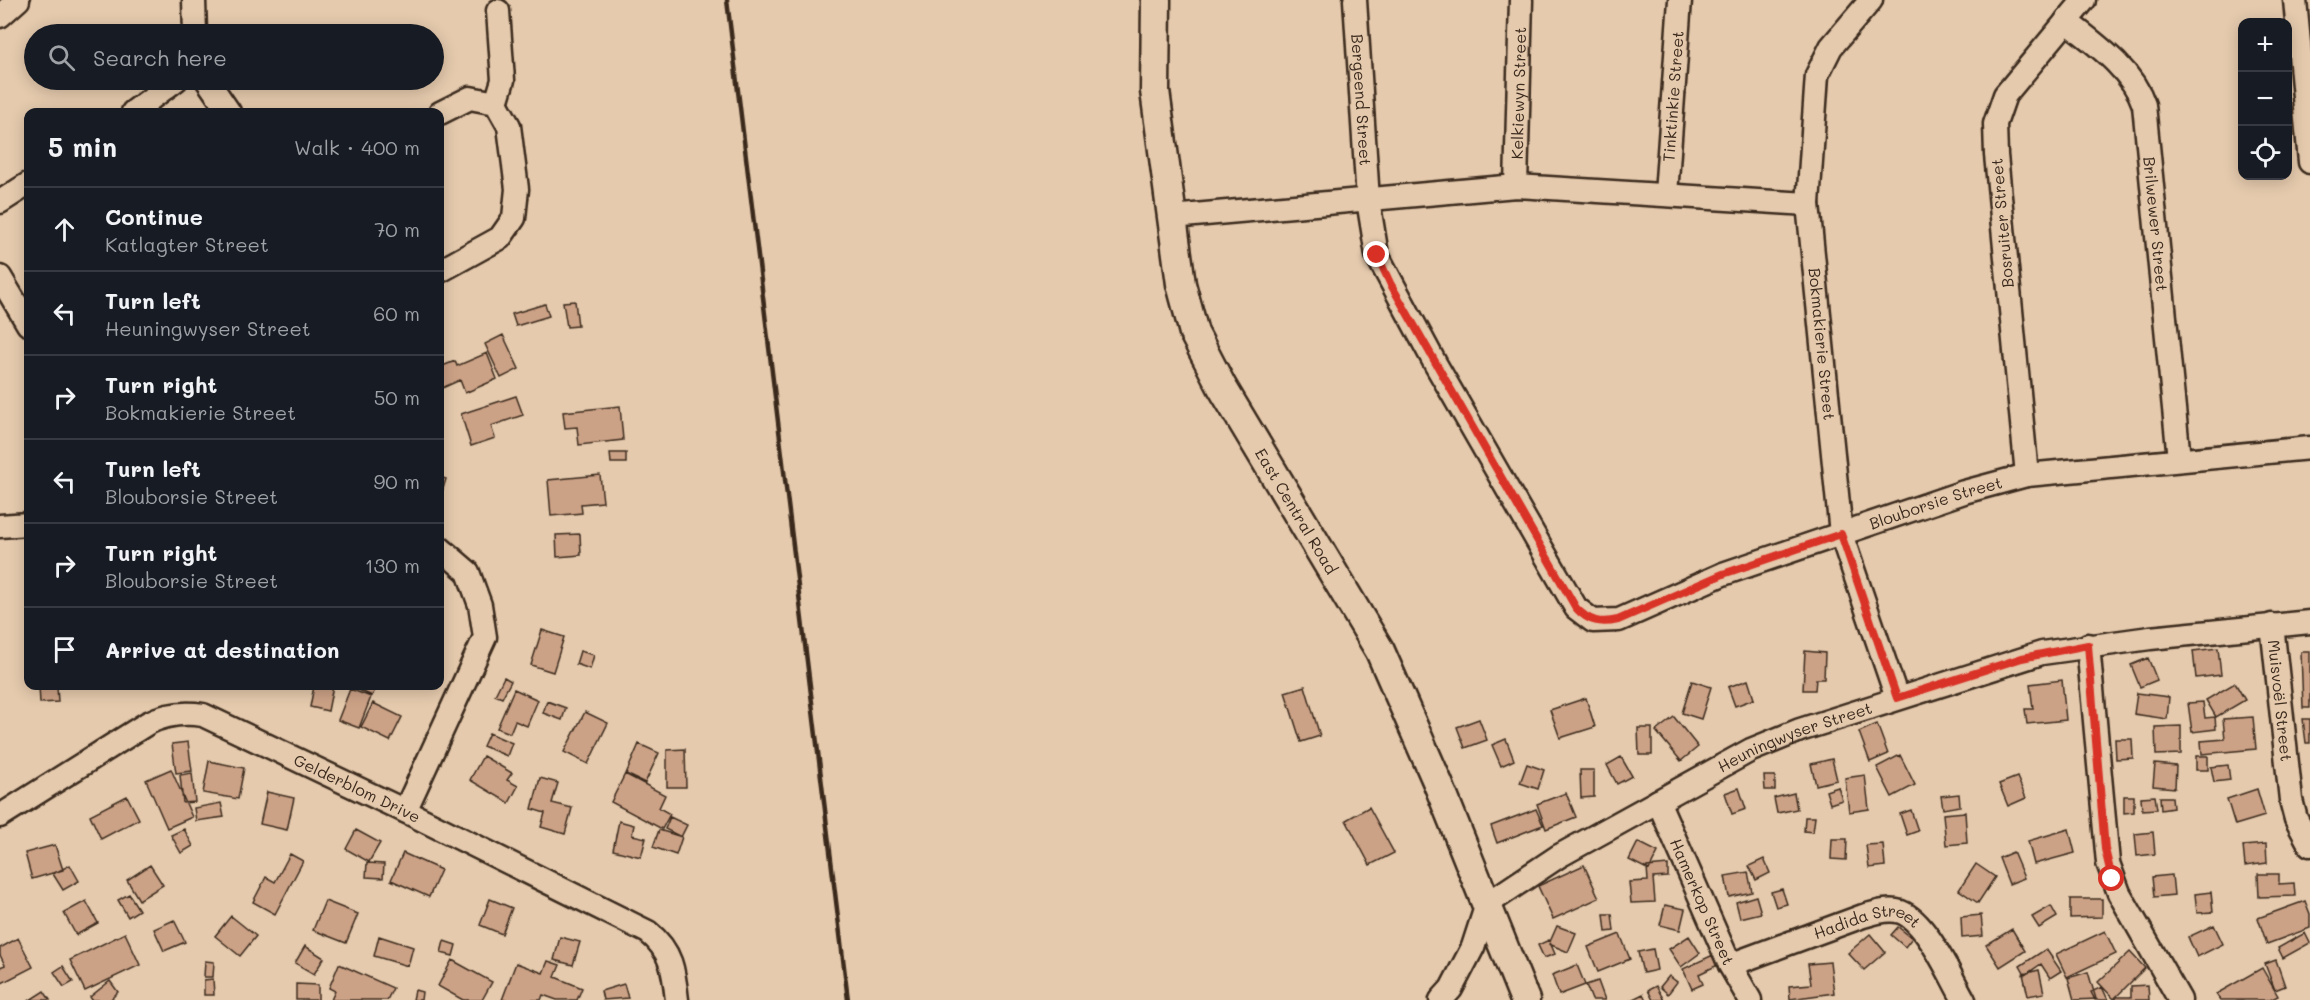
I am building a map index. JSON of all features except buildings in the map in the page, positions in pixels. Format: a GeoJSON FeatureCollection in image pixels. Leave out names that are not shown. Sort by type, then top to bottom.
{"type":"FeatureCollection","features":[{"type":"Feature","properties":{"kind":"street"},"geometry":{"type":"LineString","coordinates":[[0,16],[18,0]]}},
{"type":"Feature","properties":{"kind":"street"},"geometry":{"type":"LineString","coordinates":[[194,0],[195,24]]}},
{"type":"Feature","properties":{"kind":"street","name":"East Central Road"},"geometry":{"type":"LineString","coordinates":[[1156,0],[1155,91],[1184,305],[1202,350],[1380,651],[1487,904],[1524,1000]]}},
{"type":"Feature","properties":{"kind":"street","name":"Bergeend Street"},"geometry":{"type":"LineString","coordinates":[[1355,0],[1368,200]]}},
{"type":"Feature","properties":{"kind":"street","name":"Kelkiewyn Street"},"geometry":{"type":"LineString","coordinates":[[1516,186],[1521,0]]}},
{"type":"Feature","properties":{"kind":"street","name":"Tinktinkie Street"},"geometry":{"type":"LineString","coordinates":[[1666,194],[1680,0]]}},
{"type":"Feature","properties":{"kind":"street","name":"Bokmakierie Street"},"geometry":{"type":"LineString","coordinates":[[1871,0],[1831,47],[1818,75],[1808,204],[1841,534],[1897,698]]}},
{"type":"Feature","properties":{"kind":"street","name":"Bosruiter Street"},"geometry":{"type":"LineString","coordinates":[[2027,476],[1996,155],[1995,124],[2005,95],[2084,0]]}},
{"type":"Feature","properties":{"kind":"street"},"geometry":{"type":"LineString","coordinates":[[2295,0],[2310,162]]}},
{"type":"Feature","properties":{"kind":"street"},"geometry":{"type":"LineString","coordinates":[[444,269],[500,238],[514,218],[517,189],[509,126],[496,103],[504,80],[498,11]]}},
{"type":"Feature","properties":{"kind":"street","name":"Brilwewer Street"},"geometry":{"type":"LineString","coordinates":[[2066,21],[2097,46],[2133,82],[2144,105],[2179,459]]}},
{"type":"Feature","properties":{"kind":"street"},"geometry":{"type":"LineString","coordinates":[[138,108],[163,90]]}},
{"type":"Feature","properties":{"kind":"street"},"geometry":{"type":"LineString","coordinates":[[214,90],[226,108]]}},
{"type":"Feature","properties":{"kind":"street"},"geometry":{"type":"LineString","coordinates":[[444,111],[470,98],[496,103]]}},
{"type":"Feature","properties":{"kind":"street"},"geometry":{"type":"LineString","coordinates":[[1172,217],[1516,186],[1808,204]]}},
{"type":"Feature","properties":{"kind":"street"},"geometry":{"type":"LineString","coordinates":[[0,202],[24,187]]}},
{"type":"Feature","properties":{"kind":"street","name":"Blouborsie Street"},"geometry":{"type":"LineString","coordinates":[[1368,200],[1377,255],[1390,283],[1571,598],[1584,617],[1605,623],[1618,620],[1723,574],[1964,492],[2027,476],[2179,459],[2310,448]]}},
{"type":"Feature","properties":{"kind":"street"},"geometry":{"type":"LineString","coordinates":[[0,277],[24,317]]}},
{"type":"Feature","properties":{"kind":"street"},"geometry":{"type":"LineString","coordinates":[[0,526],[24,524]]}},
{"type":"Feature","properties":{"kind":"street"},"geometry":{"type":"LineString","coordinates":[[405,811],[485,637],[480,605],[468,572],[444,551]]}},
{"type":"Feature","properties":{"kind":"street","name":"Heuningwyser Street"},"geometry":{"type":"LineString","coordinates":[[1487,904],[1559,856],[1751,750],[1800,730],[2022,658],[2088,645],[2310,622]]}},
{"type":"Feature","properties":{"kind":"street","name":"Muisvoël Street"},"geometry":{"type":"LineString","coordinates":[[2272,625],[2291,800],[2296,819],[2310,845]]}},
{"type":"Feature","properties":{"kind":"street"},"geometry":{"type":"LineString","coordinates":[[2088,645],[2108,863],[2119,893],[2180,1000]]}},
{"type":"Feature","properties":{"kind":"street","name":"Gelderblom Drive"},"geometry":{"type":"LineString","coordinates":[[0,816],[148,723],[168,715],[189,713],[203,715],[405,811],[648,932],[659,940],[669,955],[677,1000]]}},
{"type":"Feature","properties":{"kind":"street","name":"Hamerkop Street"},"geometry":{"type":"LineString","coordinates":[[1658,801],[1730,965],[1750,1000]]}},
{"type":"Feature","properties":{"kind":"street"},"geometry":{"type":"LineString","coordinates":[[1441,1000],[1451,989],[1473,947],[1487,904]]}},
{"type":"Feature","properties":{"kind":"street","name":"Hadida Street"},"geometry":{"type":"LineString","coordinates":[[1730,965],[1863,916],[1878,912],[1899,912],[1914,920],[1923,931],[1964,1000]]}},
{"type":"Feature","properties":{"kind":"railway"},"geometry":{"type":"LineString","coordinates":[[727,0],[848,1000]]}},
{"type":"Feature","properties":{"kind":"route"},"geometry":{"type":"LineString","coordinates":[[1377,255],[1436,365],[1576,608],[1584,617],[1605,623],[1618,620],[1723,574],[1841,534],[1897,698],[2022,658],[2088,645],[2105,849],[2112,879]]}}]}
